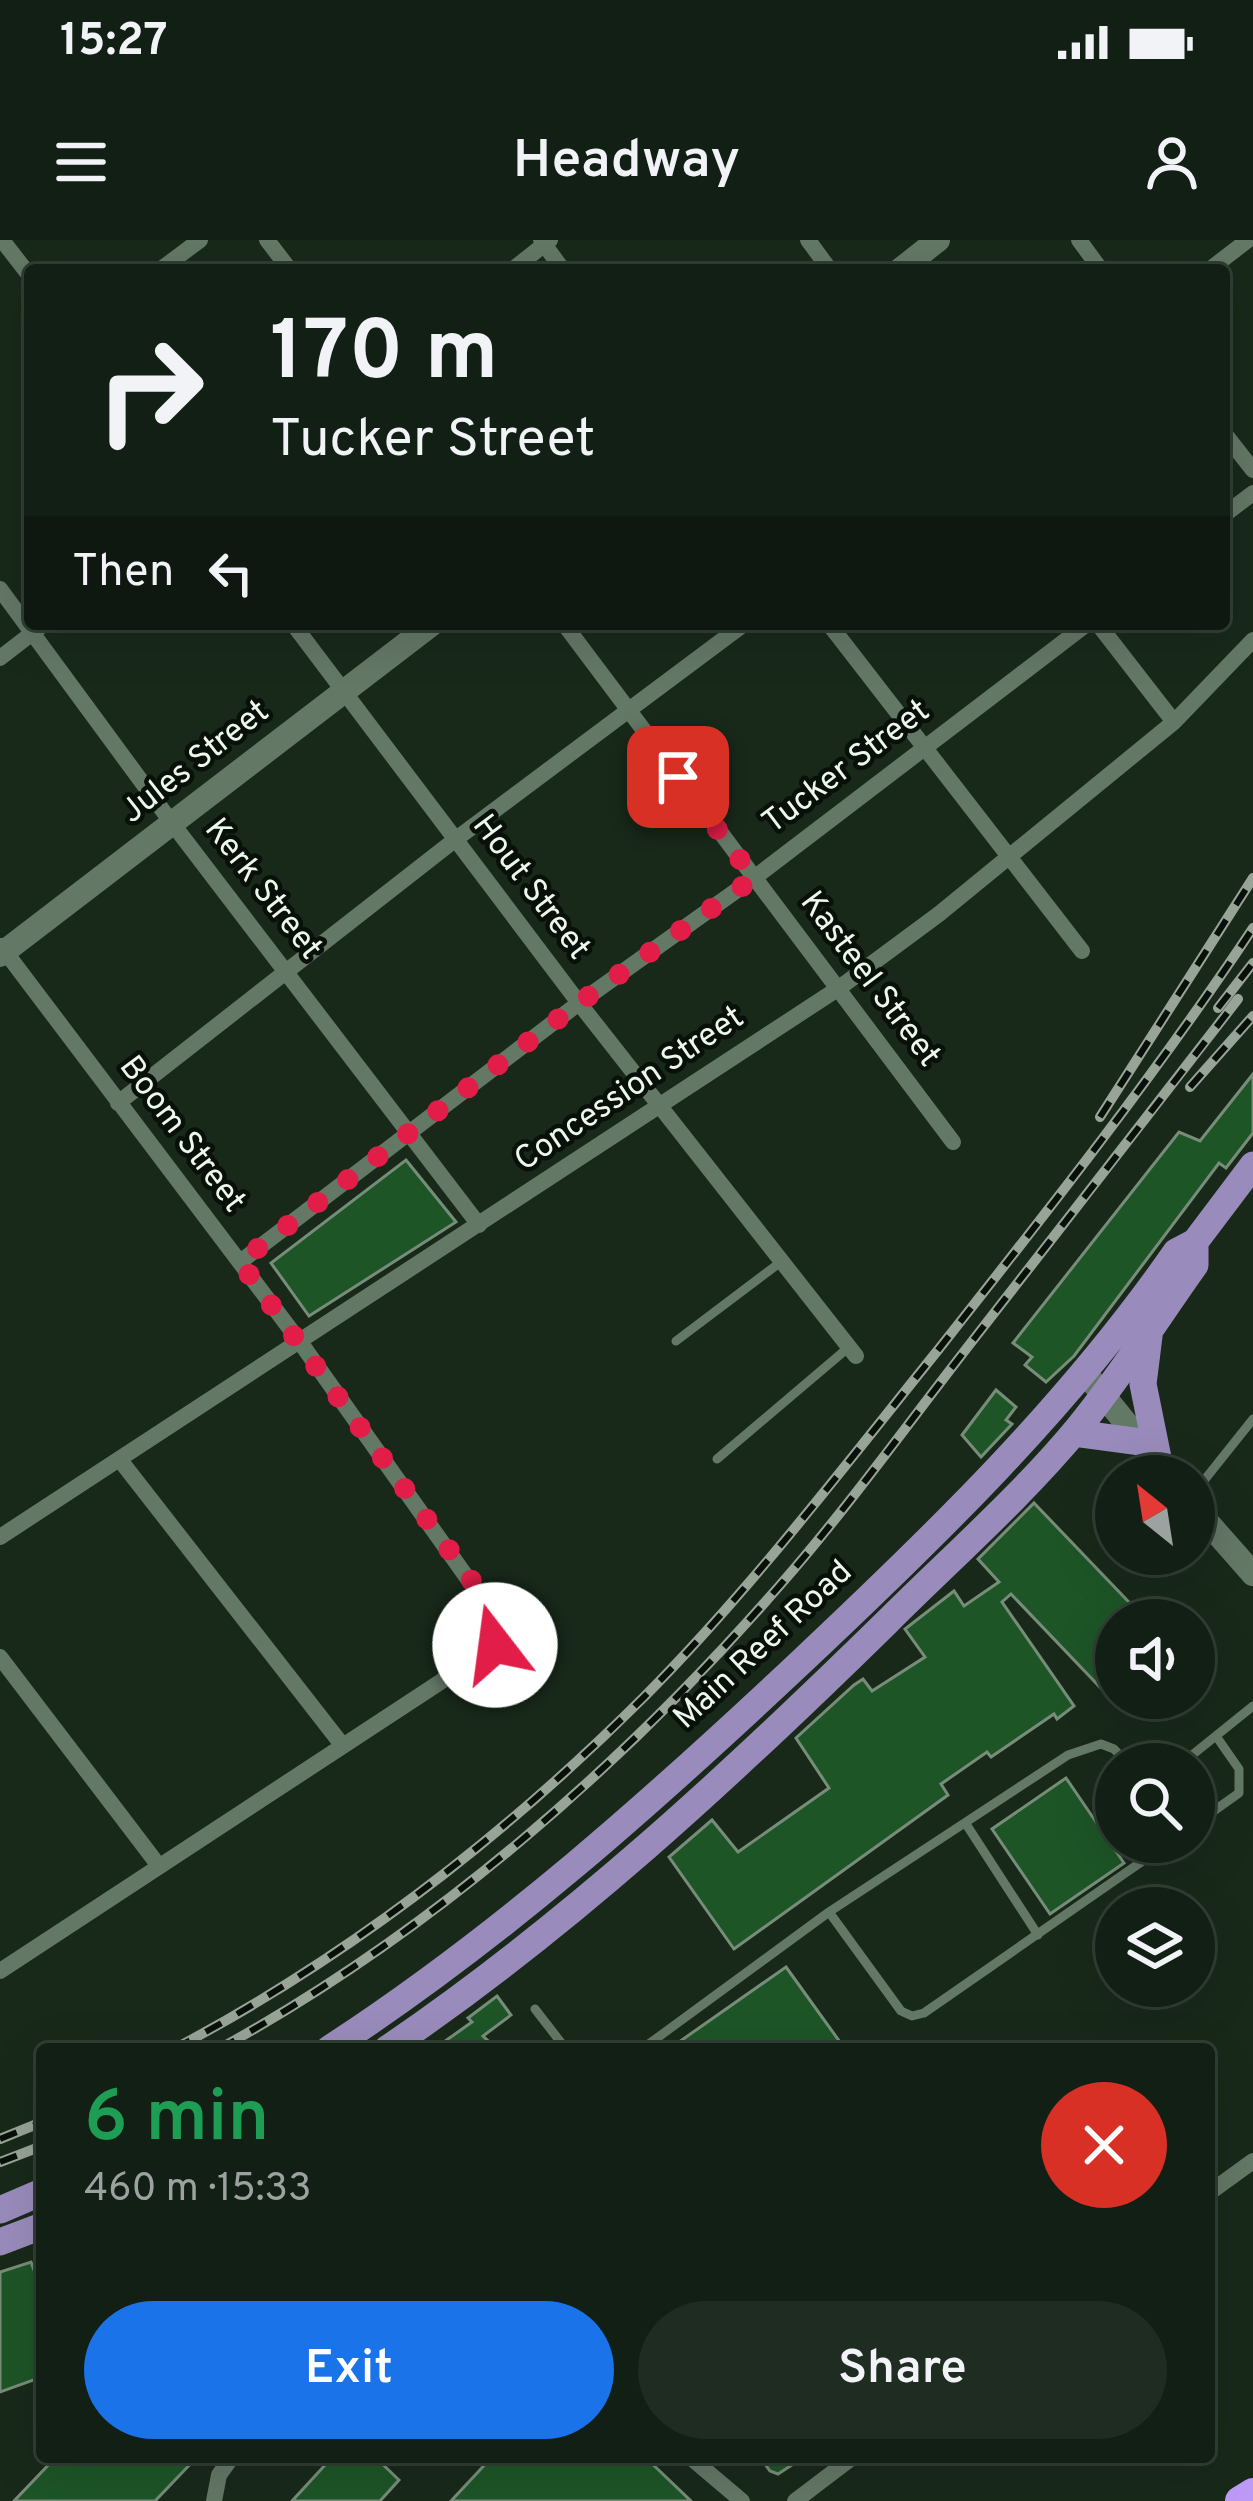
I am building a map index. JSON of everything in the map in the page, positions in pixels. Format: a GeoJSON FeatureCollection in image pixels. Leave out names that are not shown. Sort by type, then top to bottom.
{"type":"FeatureCollection","features":[{"type":"Feature","properties":{"kind":"highway"},"geometry":{"type":"LineString","coordinates":[[1240,2501],[1253,2493]]}},
{"type":"Feature","properties":{"kind":"main road"},"geometry":{"type":"LineString","coordinates":[[908,264],[938,240]]}},
{"type":"Feature","properties":{"kind":"main road","name":"Jules Street"},"geometry":{"type":"LineString","coordinates":[[2,950],[424,630]]}},
{"type":"Feature","properties":{"kind":"main road","name":"Main Reef Road"},"geometry":{"type":"LineString","coordinates":[[396,2043],[501,1967],[695,1802],[807,1700],[1025,1486],[1074,1432],[1095,1384],[1176,1252],[1195,1242],[1253,1166]]}},
{"type":"Feature","properties":{"kind":"main road","name":"Main Reef Road"},"geometry":{"type":"LineString","coordinates":[[338,2043],[495,1932],[642,1807],[921,1547],[1151,1326],[1195,1265],[1195,1242]]}},
{"type":"Feature","properties":{"kind":"main road"},"geometry":{"type":"LineString","coordinates":[[1151,1326],[1143,1384],[1155,1455]]}},
{"type":"Feature","properties":{"kind":"main road"},"geometry":{"type":"LineString","coordinates":[[1095,1384],[1152,1455]]}},
{"type":"Feature","properties":{"kind":"main road"},"geometry":{"type":"LineString","coordinates":[[1074,1432],[1141,1455]]}},
{"type":"Feature","properties":{"kind":"main road"},"geometry":{"type":"LineString","coordinates":[[1215,1531],[1253,1574]]}},
{"type":"Feature","properties":{"kind":"main road"},"geometry":{"type":"LineString","coordinates":[[0,2210],[36,2195]]}},
{"type":"Feature","properties":{"kind":"main road"},"geometry":{"type":"LineString","coordinates":[[0,2242],[36,2228]]}},
{"type":"Feature","properties":{"kind":"street"},"geometry":{"type":"LineString","coordinates":[[2,240],[24,268]]}},
{"type":"Feature","properties":{"kind":"street"},"geometry":{"type":"LineString","coordinates":[[168,264],[200,240]]}},
{"type":"Feature","properties":{"kind":"street"},"geometry":{"type":"LineString","coordinates":[[267,240],[285,264]]}},
{"type":"Feature","properties":{"kind":"street"},"geometry":{"type":"LineString","coordinates":[[1078,240],[1096,264]]}},
{"type":"Feature","properties":{"kind":"street"},"geometry":{"type":"LineString","coordinates":[[1217,264],[1248,240]]}},
{"type":"Feature","properties":{"kind":"street"},"geometry":{"type":"LineString","coordinates":[[519,264],[545,242]]}},
{"type":"Feature","properties":{"kind":"street"},"geometry":{"type":"LineString","coordinates":[[1230,441],[1253,470]]}},
{"type":"Feature","properties":{"kind":"street","name":"Kerk Street"},"geometry":{"type":"LineString","coordinates":[[0,589],[24,614]]}},
{"type":"Feature","properties":{"kind":"street"},"geometry":{"type":"LineString","coordinates":[[0,658],[35,630]]}},
{"type":"Feature","properties":{"kind":"street","name":"Kerk Street"},"geometry":{"type":"LineString","coordinates":[[39,630],[172,823],[479,1225]]}},
{"type":"Feature","properties":{"kind":"street","name":"Hout Street"},"geometry":{"type":"LineString","coordinates":[[298,630],[579,1003],[852,1352]]}},
{"type":"Feature","properties":{"kind":"street","name":"Kasteel Street"},"geometry":{"type":"LineString","coordinates":[[568,630],[953,1142]]}},
{"type":"Feature","properties":{"kind":"street"},"geometry":{"type":"LineString","coordinates":[[118,1103],[456,839],[736,630]]}},
{"type":"Feature","properties":{"kind":"street"},"geometry":{"type":"LineString","coordinates":[[834,630],[1082,951]]}},
{"type":"Feature","properties":{"kind":"street","name":"Tucker Street"},"geometry":{"type":"LineString","coordinates":[[240,1262],[1079,630]]}},
{"type":"Feature","properties":{"kind":"street"},"geometry":{"type":"LineString","coordinates":[[1103,630],[1174,722]]}},
{"type":"Feature","properties":{"kind":"street","name":"Concession Street"},"geometry":{"type":"LineString","coordinates":[[0,1537],[839,988],[1010,857],[1174,722],[1253,640]]}},
{"type":"Feature","properties":{"kind":"street","name":"Boom Street"},"geometry":{"type":"LineString","coordinates":[[2,950],[300,1342],[498,1617],[501,1637],[484,1654],[343,1746]]}},
{"type":"Feature","properties":{"kind":"street"},"geometry":{"type":"LineString","coordinates":[[0,1971],[343,1746],[121,1460]]}},
{"type":"Feature","properties":{"kind":"street"},"geometry":{"type":"LineString","coordinates":[[0,1657],[159,1865]]}},
{"type":"Feature","properties":{"kind":"street"},"geometry":{"type":"LineString","coordinates":[[1215,2189],[1253,2161]]}},
{"type":"Feature","properties":{"kind":"street"},"geometry":{"type":"LineString","coordinates":[[214,2501],[219,2475],[228,2463]]}},
{"type":"Feature","properties":{"kind":"street"},"geometry":{"type":"LineString","coordinates":[[697,2463],[742,2501]]}},
{"type":"Feature","properties":{"kind":"street"},"geometry":{"type":"LineString","coordinates":[[795,2501],[845,2463]]}},
{"type":"Feature","properties":{"kind":"lane"},"geometry":{"type":"LineString","coordinates":[[676,1342],[782,1261]]}},
{"type":"Feature","properties":{"kind":"lane"},"geometry":{"type":"LineString","coordinates":[[717,1459],[852,1352]]}},
{"type":"Feature","properties":{"kind":"lane"},"geometry":{"type":"LineString","coordinates":[[1215,1467],[1253,1419]]}},
{"type":"Feature","properties":{"kind":"lane"},"geometry":{"type":"LineString","coordinates":[[1207,1743],[1253,1706]]}},
{"type":"Feature","properties":{"kind":"lane"},"geometry":{"type":"LineString","coordinates":[[1215,1810],[1239,1793],[1239,1769],[1216,1736]]}},
{"type":"Feature","properties":{"kind":"lane"},"geometry":{"type":"LineString","coordinates":[[649,2043],[829,1912],[1086,1746],[1095,1745]]}},
{"type":"Feature","properties":{"kind":"lane"},"geometry":{"type":"LineString","coordinates":[[966,1824],[1038,1935]]}},
{"type":"Feature","properties":{"kind":"lane"},"geometry":{"type":"LineString","coordinates":[[829,1912],[901,2011],[912,2016],[924,2013],[1139,1863]]}},
{"type":"Feature","properties":{"kind":"lane"},"geometry":{"type":"LineString","coordinates":[[536,2009],[562,2043]]}},
{"type":"Feature","properties":{"kind":"building"},"geometry":{"type":"Polygon","coordinates":[[[1253,1074],[1253,1133],[1226,1168],[1219,1163],[1074,1356],[1046,1382],[1025,1365],[1032,1357],[1013,1343],[1179,1132],[1200,1141],[1253,1074]]]}},
{"type":"Feature","properties":{"kind":"building"},"geometry":{"type":"Polygon","coordinates":[[[406,1160],[456,1222],[309,1316],[271,1263],[406,1160]]]}},
{"type":"Feature","properties":{"kind":"building"},"geometry":{"type":"Polygon","coordinates":[[[996,1390],[1016,1407],[1006,1420],[1012,1424],[981,1457],[962,1435],[996,1390]]]}},
{"type":"Feature","properties":{"kind":"building"},"geometry":{"type":"Polygon","coordinates":[[[1034,1503],[1095,1567],[1095,1575],[1103,1575],[1126,1599],[1095,1599],[1095,1682],[1011,1594],[1002,1602],[1074,1706],[1057,1719],[1054,1714],[991,1757],[987,1752],[941,1784],[948,1795],[734,1949],[669,1857],[712,1820],[738,1852],[829,1788],[796,1738],[863,1679],[872,1691],[925,1657],[905,1629],[954,1591],[964,1606],[999,1582],[978,1559],[1034,1503]]]}},
{"type":"Feature","properties":{"kind":"building"},"geometry":{"type":"Polygon","coordinates":[[[1066,1778],[1095,1820],[1095,1863],[1124,1863],[1050,1914],[992,1829],[1066,1778]]]}},
{"type":"Feature","properties":{"kind":"building"},"geometry":{"type":"Polygon","coordinates":[[[786,1967],[841,2043],[678,2043],[786,1967]]]}},
{"type":"Feature","properties":{"kind":"building"},"geometry":{"type":"Polygon","coordinates":[[[497,1996],[511,2015],[483,2036],[491,2043],[442,2043],[472,2022],[468,2018],[497,1996]]]}},
{"type":"Feature","properties":{"kind":"building"},"geometry":{"type":"Polygon","coordinates":[[[31,2262],[36,2276],[36,2379],[0,2392],[0,2272],[31,2262]]]}},
{"type":"Feature","properties":{"kind":"building"},"geometry":{"type":"Polygon","coordinates":[[[50,2463],[191,2463],[155,2501],[14,2501],[50,2463]]]}},
{"type":"Feature","properties":{"kind":"building"},"geometry":{"type":"Polygon","coordinates":[[[381,2463],[399,2480],[380,2501],[292,2501],[326,2464],[381,2463]]]}},
{"type":"Feature","properties":{"kind":"building"},"geometry":{"type":"Polygon","coordinates":[[[486,2463],[651,2463],[691,2501],[451,2501],[486,2463]]]}},
{"type":"Feature","properties":{"kind":"building"},"geometry":{"type":"Polygon","coordinates":[[[764,2463],[795,2463],[778,2474],[764,2463]]]}},
{"type":"Feature","properties":{"kind":"railway"},"geometry":{"type":"LineString","coordinates":[[1100,1117],[1253,878]]}},
{"type":"Feature","properties":{"kind":"railway"},"geometry":{"type":"LineString","coordinates":[[185,2043],[301,1975],[423,1890],[537,1797],[645,1696],[759,1571],[938,1350],[1139,1089],[1253,928]]}},
{"type":"Feature","properties":{"kind":"railway"},"geometry":{"type":"LineString","coordinates":[[1218,1008],[1253,963]]}},
{"type":"Feature","properties":{"kind":"railway"},"geometry":{"type":"LineString","coordinates":[[229,2043],[374,1953],[448,1899],[589,1781],[720,1652],[832,1523],[1238,999]]}},
{"type":"Feature","properties":{"kind":"railway"},"geometry":{"type":"LineString","coordinates":[[1190,1087],[1253,1016]]}},
{"type":"Feature","properties":{"kind":"railway"},"geometry":{"type":"LineString","coordinates":[[0,2139],[36,2124]]}},
{"type":"Feature","properties":{"kind":"railway"},"geometry":{"type":"LineString","coordinates":[[0,2162],[36,2148]]}},
{"type":"Feature","properties":{"kind":"route"},"geometry":{"type":"LineString","coordinates":[[495,1645],[501,1637],[498,1617],[240,1262],[579,1003],[754,878],[678,777]]}}]}
